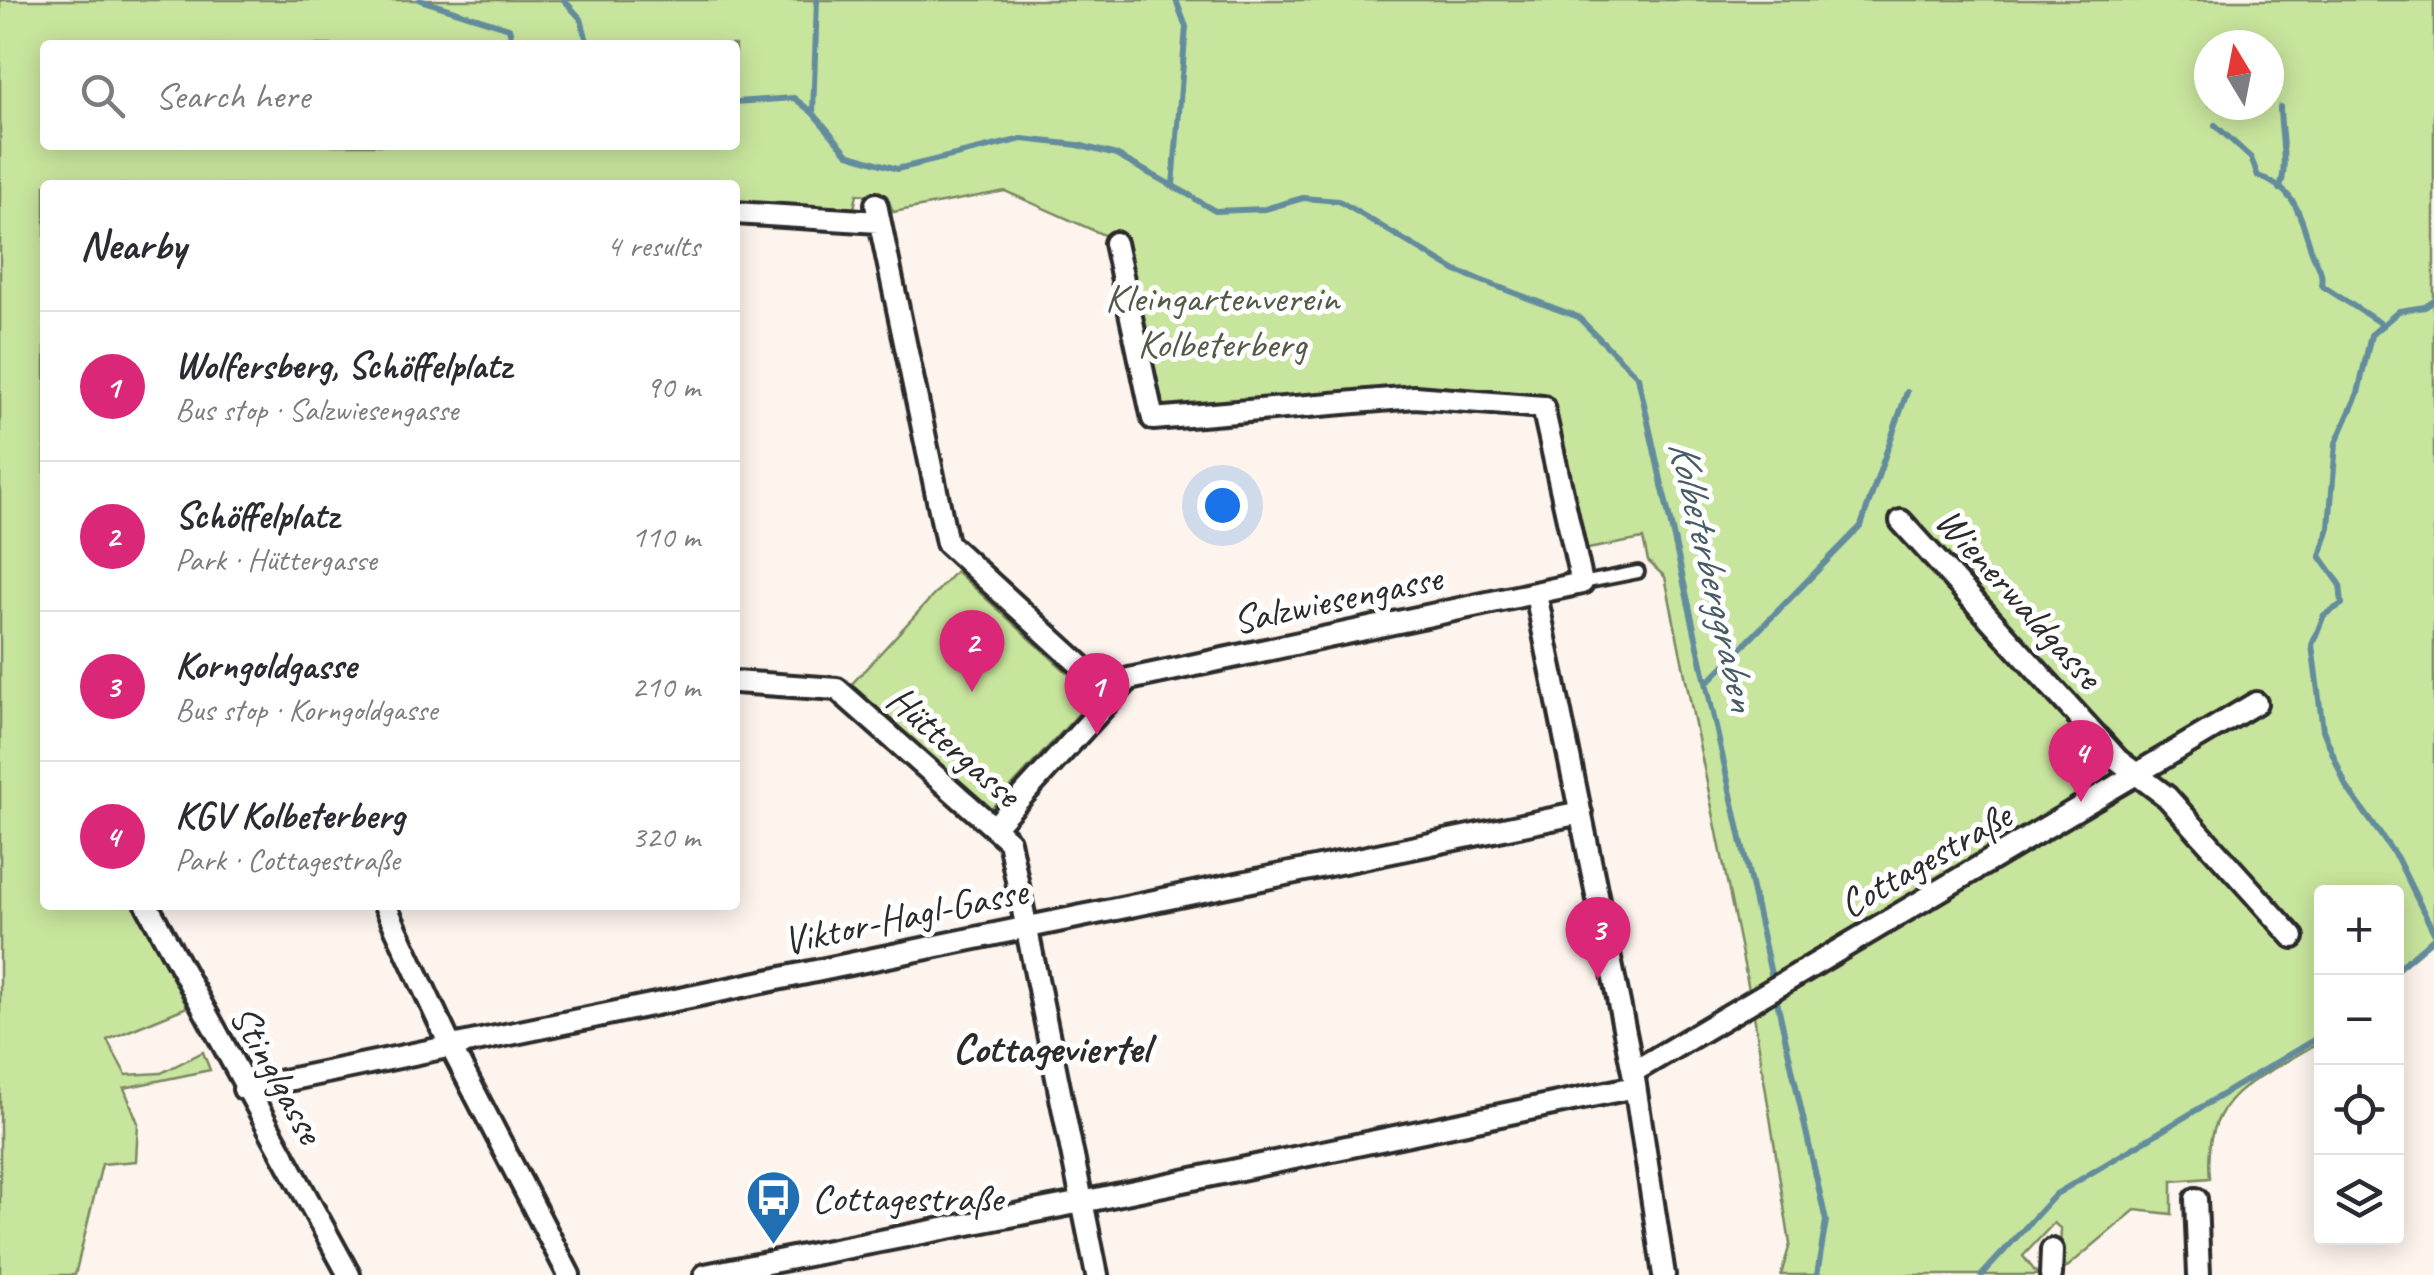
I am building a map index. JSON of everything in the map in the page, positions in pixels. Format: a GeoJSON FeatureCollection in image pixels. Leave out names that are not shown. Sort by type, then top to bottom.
{"type":"FeatureCollection","features":[{"type":"Feature","properties":{"kind":"street"},"geometry":{"type":"LineString","coordinates":[[740,213],[878,213],[947,543],[1112,694]]}},
{"type":"Feature","properties":{"kind":"street"},"geometry":{"type":"LineString","coordinates":[[1115,243],[1152,419],[1415,398],[1543,407],[1582,583]]}},
{"type":"Feature","properties":{"kind":"street","name":"Wienerwaldgasse"},"geometry":{"type":"LineString","coordinates":[[1902,520],[2118,760],[2167,797],[2293,937]]}},
{"type":"Feature","properties":{"kind":"street","name":"Salzwiesengasse"},"geometry":{"type":"LineString","coordinates":[[994,827],[1128,678],[1582,583]]}},
{"type":"Feature","properties":{"kind":"street"},"geometry":{"type":"LineString","coordinates":[[1536,594],[1634,1080],[1664,1275]]}},
{"type":"Feature","properties":{"kind":"street","name":"Hüttergasse"},"geometry":{"type":"LineString","coordinates":[[740,682],[836,689],[1008,841],[1098,1275]]}},
{"type":"Feature","properties":{"kind":"street","name":"Cottagestraße"},"geometry":{"type":"LineString","coordinates":[[1634,1080],[1761,996],[2256,703]]}},
{"type":"Feature","properties":{"kind":"street","name":"Viktor-Hagl-Gasse"},"geometry":{"type":"LineString","coordinates":[[244,1089],[1580,813]]}},
{"type":"Feature","properties":{"kind":"street","name":"Stinglgasse"},"geometry":{"type":"LineString","coordinates":[[150,910],[349,1275]]}},
{"type":"Feature","properties":{"kind":"street"},"geometry":{"type":"LineString","coordinates":[[387,910],[450,1045],[569,1275]]}},
{"type":"Feature","properties":{"kind":"street"},"geometry":{"type":"LineString","coordinates":[[705,1275],[1082,1202],[1634,1080]]}},
{"type":"Feature","properties":{"kind":"street"},"geometry":{"type":"LineString","coordinates":[[2196,1199],[2200,1275]]}},
{"type":"Feature","properties":{"kind":"street"},"geometry":{"type":"LineString","coordinates":[[2051,1275],[2052,1250]]}},
{"type":"Feature","properties":{"kind":"lane"},"geometry":{"type":"LineString","coordinates":[[1582,583],[1638,572]]}},
{"type":"Feature","properties":{"kind":"green space","name":"Kleingartenverein Kolbeterberg"},"geometry":{"type":"Polygon","coordinates":[[[0,0],[2434,0],[2434,935],[2404,963],[2404,885],[2314,885],[2314,1045],[2256,1079],[2225,1107],[2215,1126],[2210,1149],[2210,1178],[2172,1181],[2172,1214],[2135,1210],[2059,1274],[2061,1229],[2054,1223],[2023,1256],[2038,1275],[1781,1275],[1790,1244],[1753,1009],[1665,577],[1648,561],[1643,539],[1582,550],[1551,401],[1388,388],[1161,409],[1121,237],[1106,236],[1005,191],[893,212],[887,196],[857,194],[854,209],[740,205],[740,180],[40,180],[40,910],[139,910],[187,1007],[107,1040],[126,1075],[161,1073],[203,1052],[210,1070],[124,1088],[138,1123],[136,1161],[102,1164],[75,1275],[0,1275],[0,0]]]}},
{"type":"Feature","properties":{"kind":"green space"},"geometry":{"type":"Polygon","coordinates":[[[956,571],[1094,697],[988,812],[850,686],[956,571]]]}},
{"type":"Feature","properties":{"kind":"waterway"},"geometry":{"type":"LineString","coordinates":[[420,0],[509,28],[512,40]]}},
{"type":"Feature","properties":{"kind":"waterway"},"geometry":{"type":"LineString","coordinates":[[564,0],[581,19],[587,40]]}},
{"type":"Feature","properties":{"kind":"waterway"},"geometry":{"type":"LineString","coordinates":[[813,113],[817,0]]}},
{"type":"Feature","properties":{"kind":"waterway"},"geometry":{"type":"LineString","coordinates":[[1173,185],[1186,27],[1176,0]]}},
{"type":"Feature","properties":{"kind":"waterway","name":"Kolbeterberggraben"},"geometry":{"type":"LineString","coordinates":[[740,102],[794,98],[813,113],[848,154],[897,169],[1022,139],[1078,145],[1116,155],[1191,196]]}},
{"type":"Feature","properties":{"kind":"waterway"},"geometry":{"type":"LineString","coordinates":[[2279,189],[2284,161],[2281,120]]}},
{"type":"Feature","properties":{"kind":"waterway"},"geometry":{"type":"LineString","coordinates":[[2215,125],[2251,158],[2258,176],[2280,188],[2294,204],[2320,269],[2321,285],[2383,325]]}},
{"type":"Feature","properties":{"kind":"waterway","name":"Kolbeterberggraben"},"geometry":{"type":"LineString","coordinates":[[1195,199],[1215,211],[1265,209],[1303,198],[1339,201],[1456,271],[1578,317],[1638,377],[1826,1221],[1817,1275]]}},
{"type":"Feature","properties":{"kind":"waterway"},"geometry":{"type":"LineString","coordinates":[[2434,301],[2425,307],[2399,311],[2371,335],[2358,393],[2336,443],[2329,527],[2320,556],[2340,584],[2342,604],[2324,615],[2312,645],[2323,730],[2346,786],[2397,858],[2434,933]]}},
{"type":"Feature","properties":{"kind":"waterway"},"geometry":{"type":"LineString","coordinates":[[1708,682],[1861,526],[1907,392]]}},
{"type":"Feature","properties":{"kind":"waterway"},"geometry":{"type":"LineString","coordinates":[[2035,822],[2115,773]]}},
{"type":"Feature","properties":{"kind":"waterway"},"geometry":{"type":"LineString","coordinates":[[2404,963],[2434,938]]}},
{"type":"Feature","properties":{"kind":"waterway"},"geometry":{"type":"LineString","coordinates":[[1982,1275],[2056,1194],[2314,1040]]}},
{"type":"Feature","properties":{"kind":"place","name":"Schöffelplatz"},"geometry":{"type":"Point","coordinates":[972,692]}},
{"type":"Feature","properties":{"kind":"place","name":"Wolfersberg, Schöffelplatz"},"geometry":{"type":"Point","coordinates":[1097,735]}},
{"type":"Feature","properties":{"kind":"place","name":"KGV Kolbeterberg"},"geometry":{"type":"Point","coordinates":[2081,802]}},
{"type":"Feature","properties":{"kind":"place","name":"Korngoldgasse"},"geometry":{"type":"Point","coordinates":[1598,979]}},
{"type":"Feature","properties":{"kind":"place","name":"Cottagestraße"},"geometry":{"type":"Point","coordinates":[773,1247]}},
{"type":"Feature","properties":{"kind":"district","name":"Cottageviertel"},"geometry":{"type":"Point","coordinates":[1051,1048]}}]}
